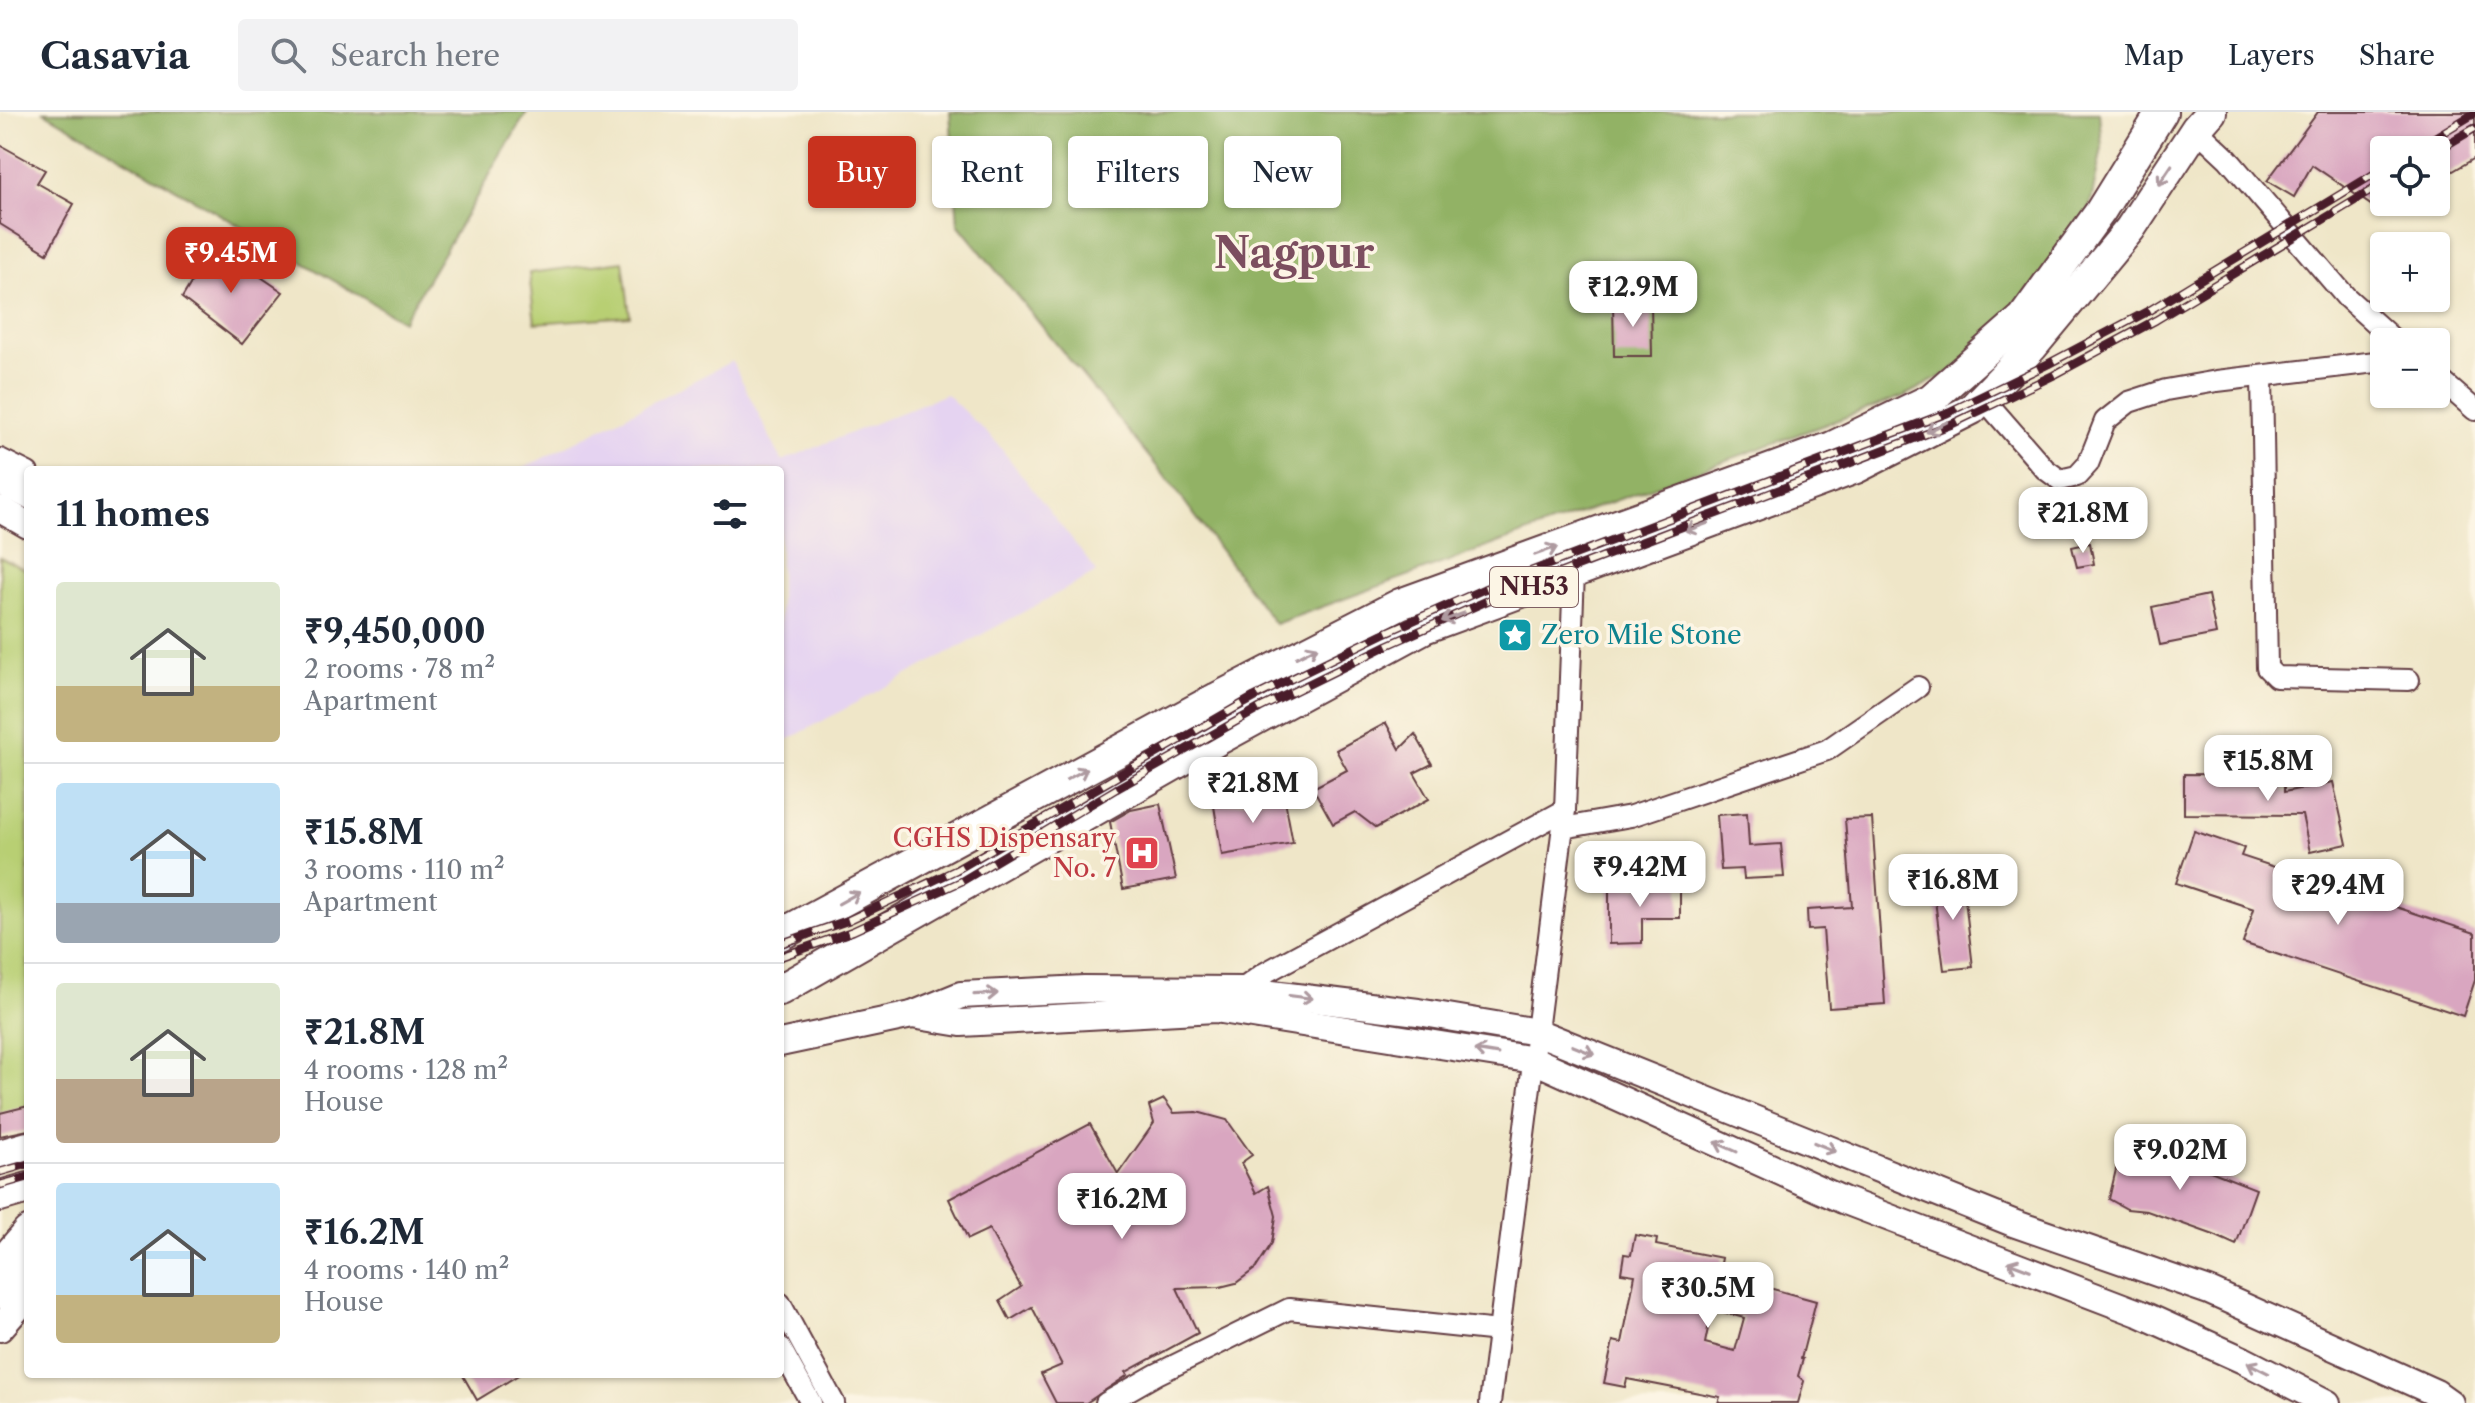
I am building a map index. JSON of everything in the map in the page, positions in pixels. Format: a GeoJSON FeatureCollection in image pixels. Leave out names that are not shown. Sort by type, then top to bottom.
{"type":"FeatureCollection","features":[{"type":"Feature","properties":{"kind":"highway","name":"NH53"},"geometry":{"type":"LineString","coordinates":[[784,988],[1221,738],[1424,628],[1856,468],[1972,409],[2033,346],[2130,229],[2180,115]]}},
{"type":"Feature","properties":{"kind":"highway","name":"NH53"},"geometry":{"type":"LineString","coordinates":[[784,933],[1217,698],[1400,604],[1832,447],[1931,399],[2023,318],[2100,212],[2180,115]]}},
{"type":"Feature","properties":{"kind":"highway"},"geometry":{"type":"LineString","coordinates":[[0,1155],[24,1148]]}},
{"type":"Feature","properties":{"kind":"highway"},"geometry":{"type":"LineString","coordinates":[[0,1196],[24,1189]]}},
{"type":"Feature","properties":{"kind":"highway"},"geometry":{"type":"LineString","coordinates":[[0,1265],[24,1246]]}},
{"type":"Feature","properties":{"kind":"highway"},"geometry":{"type":"LineString","coordinates":[[0,1293],[24,1248]]}},
{"type":"Feature","properties":{"kind":"main road"},"geometry":{"type":"LineString","coordinates":[[0,481],[24,493]]}},
{"type":"Feature","properties":{"kind":"main road"},"geometry":{"type":"LineString","coordinates":[[0,509],[24,523]]}},
{"type":"Feature","properties":{"kind":"main road"},"geometry":{"type":"LineString","coordinates":[[784,1042],[912,1015],[961,995],[1084,989],[1241,990],[1418,1012],[1537,1032],[2021,1225],[2209,1291],[2436,1393],[2450,1403]]}},
{"type":"Feature","properties":{"kind":"main road"},"geometry":{"type":"LineString","coordinates":[[912,1015],[961,1023],[1215,1009],[1534,1060],[1865,1208],[2141,1314],[2243,1360],[2327,1403]]}},
{"type":"Feature","properties":{"kind":"main road"},"geometry":{"type":"LineString","coordinates":[[1865,1208],[1886,1171]]}},
{"type":"Feature","properties":{"kind":"main road"},"geometry":{"type":"LineString","coordinates":[[0,1328],[24,1301]]}},
{"type":"Feature","properties":{"kind":"street"},"geometry":{"type":"LineString","coordinates":[[2180,115],[2228,159],[2346,297],[2380,328]]}},
{"type":"Feature","properties":{"kind":"street"},"geometry":{"type":"LineString","coordinates":[[1983,398],[2045,469],[2060,480],[2077,476],[2088,464],[2105,421],[2129,402],[2166,390],[2217,381],[2370,363]]}},
{"type":"Feature","properties":{"kind":"street"},"geometry":{"type":"LineString","coordinates":[[2262,376],[2267,668],[2276,677],[2409,680]]}},
{"type":"Feature","properties":{"kind":"street"},"geometry":{"type":"LineString","coordinates":[[2450,388],[2475,410]]}},
{"type":"Feature","properties":{"kind":"street"},"geometry":{"type":"LineString","coordinates":[[0,459],[24,471]]}},
{"type":"Feature","properties":{"kind":"street"},"geometry":{"type":"LineString","coordinates":[[1490,1403],[1564,819],[1574,572]]}},
{"type":"Feature","properties":{"kind":"street"},"geometry":{"type":"LineString","coordinates":[[1215,1009],[1276,966],[1564,819],[1631,816],[1827,750],[1918,687]]}},
{"type":"Feature","properties":{"kind":"street"},"geometry":{"type":"LineString","coordinates":[[1106,1403],[1157,1374],[1289,1309],[1499,1331]]}},
{"type":"Feature","properties":{"kind":"street"},"geometry":{"type":"LineString","coordinates":[[784,1310],[834,1403]]}},
{"type":"Feature","properties":{"kind":"street"},"geometry":{"type":"LineString","coordinates":[[784,1354],[811,1403]]}},
{"type":"Feature","properties":{"kind":"shaded area"},"geometry":{"type":"Polygon","coordinates":[[[732,361],[782,461],[946,394],[996,442],[1097,572],[784,742],[784,466],[528,466],[732,361]]]}},
{"type":"Feature","properties":{"kind":"green space"},"geometry":{"type":"Polygon","coordinates":[[[44,112],[527,112],[403,321],[44,112]]]}},
{"type":"Feature","properties":{"kind":"green space"},"geometry":{"type":"Polygon","coordinates":[[[950,112],[2099,112],[2102,148],[2085,231],[1965,364],[1904,396],[1275,624],[1173,486],[958,224],[957,208],[1052,208],[1052,136],[952,136],[950,112]]]}},
{"type":"Feature","properties":{"kind":"green space"},"geometry":{"type":"Polygon","coordinates":[[[623,261],[630,316],[535,323],[529,273],[623,261]]]}},
{"type":"Feature","properties":{"kind":"green space"},"geometry":{"type":"Polygon","coordinates":[[[0,557],[24,569],[24,1123],[0,1130],[0,557]]]}},
{"type":"Feature","properties":{"kind":"building"},"geometry":{"type":"Polygon","coordinates":[[[2318,112],[2475,112],[2475,158],[2450,173],[2450,136],[2370,136],[2370,204],[2312,165],[2294,197],[2267,181],[2318,112]]]}},
{"type":"Feature","properties":{"kind":"building"},"geometry":{"type":"Polygon","coordinates":[[[0,145],[45,170],[37,183],[74,204],[47,253],[0,224],[0,145]]]}},
{"type":"Feature","properties":{"kind":"building"},"geometry":{"type":"Polygon","coordinates":[[[214,245],[283,292],[242,344],[182,298],[214,245]]]}},
{"type":"Feature","properties":{"kind":"building"},"geometry":{"type":"Polygon","coordinates":[[[1651,301],[1652,356],[1614,356],[1613,302],[1651,301]]]}},
{"type":"Feature","properties":{"kind":"building"},"geometry":{"type":"Polygon","coordinates":[[[2090,543],[2094,564],[2077,567],[2072,547],[2090,543]]]}},
{"type":"Feature","properties":{"kind":"building"},"geometry":{"type":"Polygon","coordinates":[[[2208,595],[2216,634],[2160,645],[2152,607],[2208,595]]]}},
{"type":"Feature","properties":{"kind":"building"},"geometry":{"type":"Polygon","coordinates":[[[1386,723],[1400,749],[1415,734],[1432,764],[1414,773],[1429,799],[1376,828],[1355,812],[1333,824],[1313,788],[1347,770],[1336,750],[1386,723]]]}},
{"type":"Feature","properties":{"kind":"building"},"geometry":{"type":"Polygon","coordinates":[[[2184,774],[2284,775],[2284,792],[2333,782],[2347,844],[2310,852],[2302,815],[2184,814],[2184,774]]]}},
{"type":"Feature","properties":{"kind":"building"},"geometry":{"type":"Polygon","coordinates":[[[1284,795],[1293,843],[1222,855],[1214,806],[1284,795]]]}},
{"type":"Feature","properties":{"kind":"building"},"geometry":{"type":"Polygon","coordinates":[[[1160,804],[1176,879],[1123,889],[1110,822],[1131,810],[1160,804]]]}},
{"type":"Feature","properties":{"kind":"building"},"geometry":{"type":"Polygon","coordinates":[[[1747,813],[1749,846],[1781,844],[1784,877],[1744,879],[1743,869],[1721,870],[1717,815],[1747,813]]]}},
{"type":"Feature","properties":{"kind":"building"},"geometry":{"type":"Polygon","coordinates":[[[1872,818],[1885,1004],[1829,1008],[1823,929],[1808,930],[1807,910],[1852,907],[1845,819],[1872,818]]]}},
{"type":"Feature","properties":{"kind":"building"},"geometry":{"type":"Polygon","coordinates":[[[2194,831],[2244,848],[2241,856],[2475,933],[2475,980],[2463,1016],[2243,943],[2254,909],[2176,883],[2194,831]]]}},
{"type":"Feature","properties":{"kind":"building"},"geometry":{"type":"Polygon","coordinates":[[[1962,874],[1973,967],[1944,970],[1932,877],[1962,874]]]}},
{"type":"Feature","properties":{"kind":"building"},"geometry":{"type":"Polygon","coordinates":[[[1641,882],[1680,882],[1680,918],[1642,918],[1642,943],[1609,944],[1609,887],[1641,887],[1641,882]]]}},
{"type":"Feature","properties":{"kind":"building"},"geometry":{"type":"Polygon","coordinates":[[[1164,1099],[1174,1113],[1197,1112],[1227,1120],[1252,1155],[1241,1163],[1256,1193],[1268,1186],[1276,1216],[1272,1243],[1256,1268],[1236,1283],[1220,1287],[1177,1288],[1198,1333],[1126,1372],[1128,1375],[1086,1403],[1056,1403],[1041,1374],[1062,1365],[1032,1307],[1010,1320],[1000,1301],[1021,1287],[989,1229],[968,1239],[949,1199],[1090,1124],[1118,1174],[1154,1123],[1149,1106],[1164,1099]]]}},
{"type":"Feature","properties":{"kind":"building"},"geometry":{"type":"Polygon","coordinates":[[[24,1107],[24,1131],[0,1136],[0,1113],[24,1107]]]}},
{"type":"Feature","properties":{"kind":"building"},"geometry":{"type":"Polygon","coordinates":[[[2123,1140],[2256,1189],[2236,1245],[2147,1211],[2127,1209],[2109,1199],[2123,1140]]]}},
{"type":"Feature","properties":{"kind":"building"},"geometry":{"type":"Polygon","coordinates":[[[1635,1235],[1657,1239],[1656,1245],[1722,1258],[1719,1274],[1816,1301],[1798,1376],[1804,1381],[1798,1403],[1718,1403],[1720,1397],[1627,1379],[1625,1387],[1604,1383],[1613,1341],[1622,1343],[1635,1275],[1621,1273],[1624,1254],[1631,1255],[1635,1235]],[[1712,1309],[1705,1343],[1735,1351],[1744,1318],[1712,1309]]]}},
{"type":"Feature","properties":{"kind":"building"},"geometry":{"type":"Polygon","coordinates":[[[464,1378],[513,1378],[477,1400],[464,1378]]]}},
{"type":"Feature","properties":{"kind":"railway"},"geometry":{"type":"LineString","coordinates":[[2437,136],[2475,113]]}},
{"type":"Feature","properties":{"kind":"railway"},"geometry":{"type":"LineString","coordinates":[[2450,143],[2475,128]]}},
{"type":"Feature","properties":{"kind":"railway"},"geometry":{"type":"LineString","coordinates":[[784,943],[849,920],[956,870],[1254,697],[1383,634],[1484,589],[1947,413],[2150,310],[2370,176]]}},
{"type":"Feature","properties":{"kind":"railway"},"geometry":{"type":"LineString","coordinates":[[784,956],[853,931],[962,881],[1260,708],[1388,645],[1489,600],[1952,424],[2054,375],[2156,320],[2370,191]]}},
{"type":"Feature","properties":{"kind":"railway"},"geometry":{"type":"LineString","coordinates":[[0,1172],[24,1165]]}},
{"type":"Feature","properties":{"kind":"railway"},"geometry":{"type":"LineString","coordinates":[[0,1185],[24,1178]]}},
{"type":"Feature","properties":{"kind":"place","name":"Zero Mile Stone"},"geometry":{"type":"Point","coordinates":[1515,635]}},
{"type":"Feature","properties":{"kind":"place","name":"CGHS Dispensary No. 7"},"geometry":{"type":"Point","coordinates":[1142,853]}},
{"type":"Feature","properties":{"kind":"district","name":"Nagpur"},"geometry":{"type":"Point","coordinates":[1294,253]}}]}
